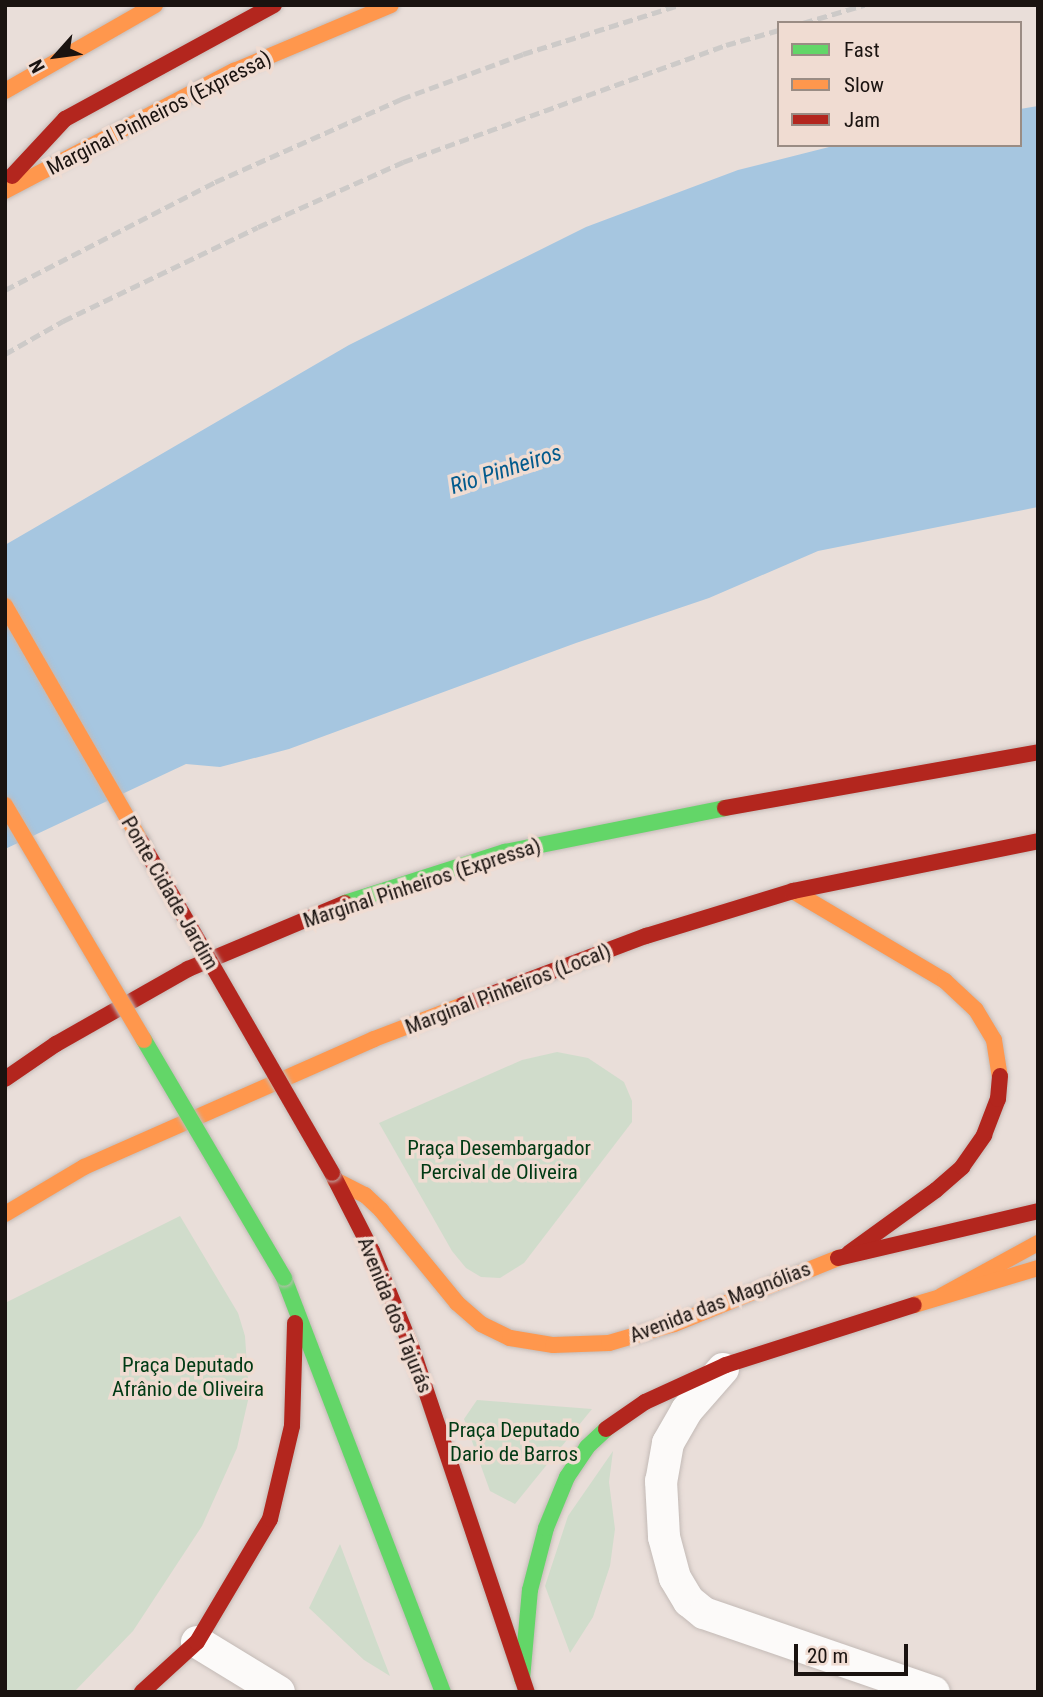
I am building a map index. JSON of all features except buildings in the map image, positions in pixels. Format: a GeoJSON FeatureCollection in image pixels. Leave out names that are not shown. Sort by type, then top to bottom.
{"type":"FeatureCollection","features":[{"type":"Feature","properties":{"kind":"main road"},"geometry":{"type":"LineString","coordinates":[[5,91],[155,5]]}},
{"type":"Feature","properties":{"kind":"main road"},"geometry":{"type":"LineString","coordinates":[[5,184],[65,119],[274,5]]}},
{"type":"Feature","properties":{"kind":"main road","name":"Marginal Pinheiros (Expressa)"},"geometry":{"type":"LineString","coordinates":[[5,191],[233,71],[391,5]]}},
{"type":"Feature","properties":{"kind":"main road","name":"Ponte Cidade Jardim"},"geometry":{"type":"LineString","coordinates":[[5,606],[333,1177]]}},
{"type":"Feature","properties":{"kind":"main road","name":"Marginal Pinheiros (Expressa)"},"geometry":{"type":"LineString","coordinates":[[5,1079],[56,1044],[188,969],[331,907],[438,873],[505,852],[689,814],[1038,752]]}},
{"type":"Feature","properties":{"kind":"main road"},"geometry":{"type":"LineString","coordinates":[[5,805],[284,1278],[443,1692]]}},
{"type":"Feature","properties":{"kind":"main road","name":"Marginal Pinheiros (Local)"},"geometry":{"type":"LineString","coordinates":[[5,1214],[84,1167],[374,1039],[646,936],[793,891],[1038,841]]}},
{"type":"Feature","properties":{"kind":"main road"},"geometry":{"type":"LineString","coordinates":[[793,891],[945,981],[976,1010],[993,1040],[1001,1068],[998,1099],[984,1135],[962,1167],[936,1190],[849,1253]]}},
{"type":"Feature","properties":{"kind":"main road","name":"Avenida das Magnólias"},"geometry":{"type":"LineString","coordinates":[[333,1177],[365,1195],[381,1210],[457,1303],[481,1324],[510,1338],[553,1345],[609,1343],[661,1328],[849,1253],[1038,1211]]}},
{"type":"Feature","properties":{"kind":"main road","name":"Avenida dos Tajurás"},"geometry":{"type":"LineString","coordinates":[[333,1177],[372,1251],[411,1346],[525,1685]]}},
{"type":"Feature","properties":{"kind":"main road"},"geometry":{"type":"LineString","coordinates":[[941,1296],[1038,1243]]}},
{"type":"Feature","properties":{"kind":"main road"},"geometry":{"type":"LineString","coordinates":[[525,1685],[530,1590],[546,1528],[567,1478],[587,1447],[611,1424],[645,1402],[726,1365],[1038,1268]]}},
{"type":"Feature","properties":{"kind":"main road"},"geometry":{"type":"LineString","coordinates":[[142,1692],[197,1642],[270,1519],[292,1426],[295,1307]]}},
{"type":"Feature","properties":{"kind":"street"},"geometry":{"type":"LineString","coordinates":[[726,1365],[687,1410],[674,1432],[668,1443],[661,1481],[664,1537],[675,1578],[689,1601],[704,1614],[934,1692]]}},
{"type":"Feature","properties":{"kind":"street"},"geometry":{"type":"LineString","coordinates":[[197,1642],[279,1692]]}},
{"type":"Feature","properties":{"kind":"green space","name":"Praça Desembargador Percival de Oliveira"},"geometry":{"type":"Polygon","coordinates":[[[557,1052],[588,1058],[624,1082],[632,1101],[632,1122],[524,1263],[500,1278],[481,1277],[466,1268],[452,1251],[379,1123],[522,1060],[557,1052]]]}},
{"type":"Feature","properties":{"kind":"green space","name":"Praça Deputado Afrânio de Oliveira"},"geometry":{"type":"Polygon","coordinates":[[[180,1216],[238,1313],[245,1336],[249,1396],[237,1448],[202,1526],[133,1631],[74,1692],[5,1692],[5,1303],[180,1216]]]}},
{"type":"Feature","properties":{"kind":"green space","name":"Praça Deputado Dario de Barros"},"geometry":{"type":"Polygon","coordinates":[[[477,1400],[592,1409],[515,1504],[490,1491],[464,1419],[477,1400]]]}},
{"type":"Feature","properties":{"kind":"green space","name":"Praça Deputado Dario de Barros"},"geometry":{"type":"Polygon","coordinates":[[[613,1451],[609,1482],[615,1529],[610,1566],[593,1617],[570,1653],[545,1586],[568,1516],[613,1451]]]}},
{"type":"Feature","properties":{"kind":"green space"},"geometry":{"type":"Polygon","coordinates":[[[340,1544],[390,1676],[364,1660],[309,1608],[340,1544]]]}},
{"type":"Feature","properties":{"kind":"water","name":"Rio Pinheiros"},"geometry":{"type":"Polygon","coordinates":[[[1038,106],[1038,507],[818,551],[709,598],[576,643],[289,749],[220,767],[186,764],[5,849],[5,545],[349,345],[586,227],[738,170],[829,147],[1022,147],[1022,109],[1038,106]]]}},
{"type":"Feature","properties":{"kind":"railway"},"geometry":{"type":"LineString","coordinates":[[5,290],[215,182],[401,99],[523,54],[679,5]]}},
{"type":"Feature","properties":{"kind":"railway"},"geometry":{"type":"LineString","coordinates":[[810,21],[864,5]]}},
{"type":"Feature","properties":{"kind":"railway"},"geometry":{"type":"LineString","coordinates":[[5,354],[63,321],[258,227],[403,162],[726,45],[777,31]]}},
{"type":"Feature","properties":{"kind":"traffic: fast"},"geometry":{"type":"LineString","coordinates":[[345,903],[505,852],[725,808]]}},
{"type":"Feature","properties":{"kind":"traffic: fast"},"geometry":{"type":"LineString","coordinates":[[144,1040],[284,1278]]}},
{"type":"Feature","properties":{"kind":"traffic: fast"},"geometry":{"type":"LineString","coordinates":[[284,1278],[443,1692]]}},
{"type":"Feature","properties":{"kind":"traffic: fast"},"geometry":{"type":"LineString","coordinates":[[522,1679],[530,1590],[546,1528],[567,1477],[587,1447],[606,1429]]}},
{"type":"Feature","properties":{"kind":"traffic: slow"},"geometry":{"type":"LineString","coordinates":[[5,91],[155,5]]}},
{"type":"Feature","properties":{"kind":"traffic: slow"},"geometry":{"type":"LineString","coordinates":[[5,191],[234,71],[391,5]]}},
{"type":"Feature","properties":{"kind":"traffic: slow"},"geometry":{"type":"LineString","coordinates":[[5,606],[141,842]]}},
{"type":"Feature","properties":{"kind":"traffic: slow"},"geometry":{"type":"LineString","coordinates":[[5,805],[144,1040]]}},
{"type":"Feature","properties":{"kind":"traffic: slow"},"geometry":{"type":"LineString","coordinates":[[793,891],[945,981],[976,1010],[994,1040],[1000,1076]]}},
{"type":"Feature","properties":{"kind":"traffic: slow"},"geometry":{"type":"LineString","coordinates":[[5,1214],[84,1167],[374,1039],[463,1005]]}},
{"type":"Feature","properties":{"kind":"traffic: slow"},"geometry":{"type":"LineString","coordinates":[[335,1180],[365,1195],[381,1210],[457,1303],[481,1324],[510,1338],[553,1345],[609,1343],[674,1324],[838,1258]]}},
{"type":"Feature","properties":{"kind":"traffic: slow"},"geometry":{"type":"LineString","coordinates":[[941,1296],[1038,1243]]}},
{"type":"Feature","properties":{"kind":"traffic: slow"},"geometry":{"type":"LineString","coordinates":[[914,1305],[1038,1268]]}},
{"type":"Feature","properties":{"kind":"traffic: jam"},"geometry":{"type":"LineString","coordinates":[[12,176],[65,119],[274,5]]}},
{"type":"Feature","properties":{"kind":"traffic: jam"},"geometry":{"type":"LineString","coordinates":[[725,808],[1038,752]]}},
{"type":"Feature","properties":{"kind":"traffic: jam"},"geometry":{"type":"LineString","coordinates":[[463,1005],[646,936],[793,891],[1038,841]]}},
{"type":"Feature","properties":{"kind":"traffic: jam"},"geometry":{"type":"LineString","coordinates":[[141,842],[332,1173]]}},
{"type":"Feature","properties":{"kind":"traffic: jam"},"geometry":{"type":"LineString","coordinates":[[5,1079],[56,1044],[188,969],[345,903]]}},
{"type":"Feature","properties":{"kind":"traffic: jam"},"geometry":{"type":"LineString","coordinates":[[849,1253],[936,1190],[962,1167],[984,1135],[998,1099],[1000,1076]]}},
{"type":"Feature","properties":{"kind":"traffic: jam"},"geometry":{"type":"LineString","coordinates":[[332,1173],[372,1251],[411,1346],[527,1692]]}},
{"type":"Feature","properties":{"kind":"traffic: jam"},"geometry":{"type":"LineString","coordinates":[[838,1258],[1038,1211]]}},
{"type":"Feature","properties":{"kind":"traffic: jam"},"geometry":{"type":"LineString","coordinates":[[606,1429],[645,1402],[726,1365],[914,1305]]}},
{"type":"Feature","properties":{"kind":"traffic: jam"},"geometry":{"type":"LineString","coordinates":[[142,1692],[197,1642],[270,1519],[292,1426],[295,1323]]}}]}
